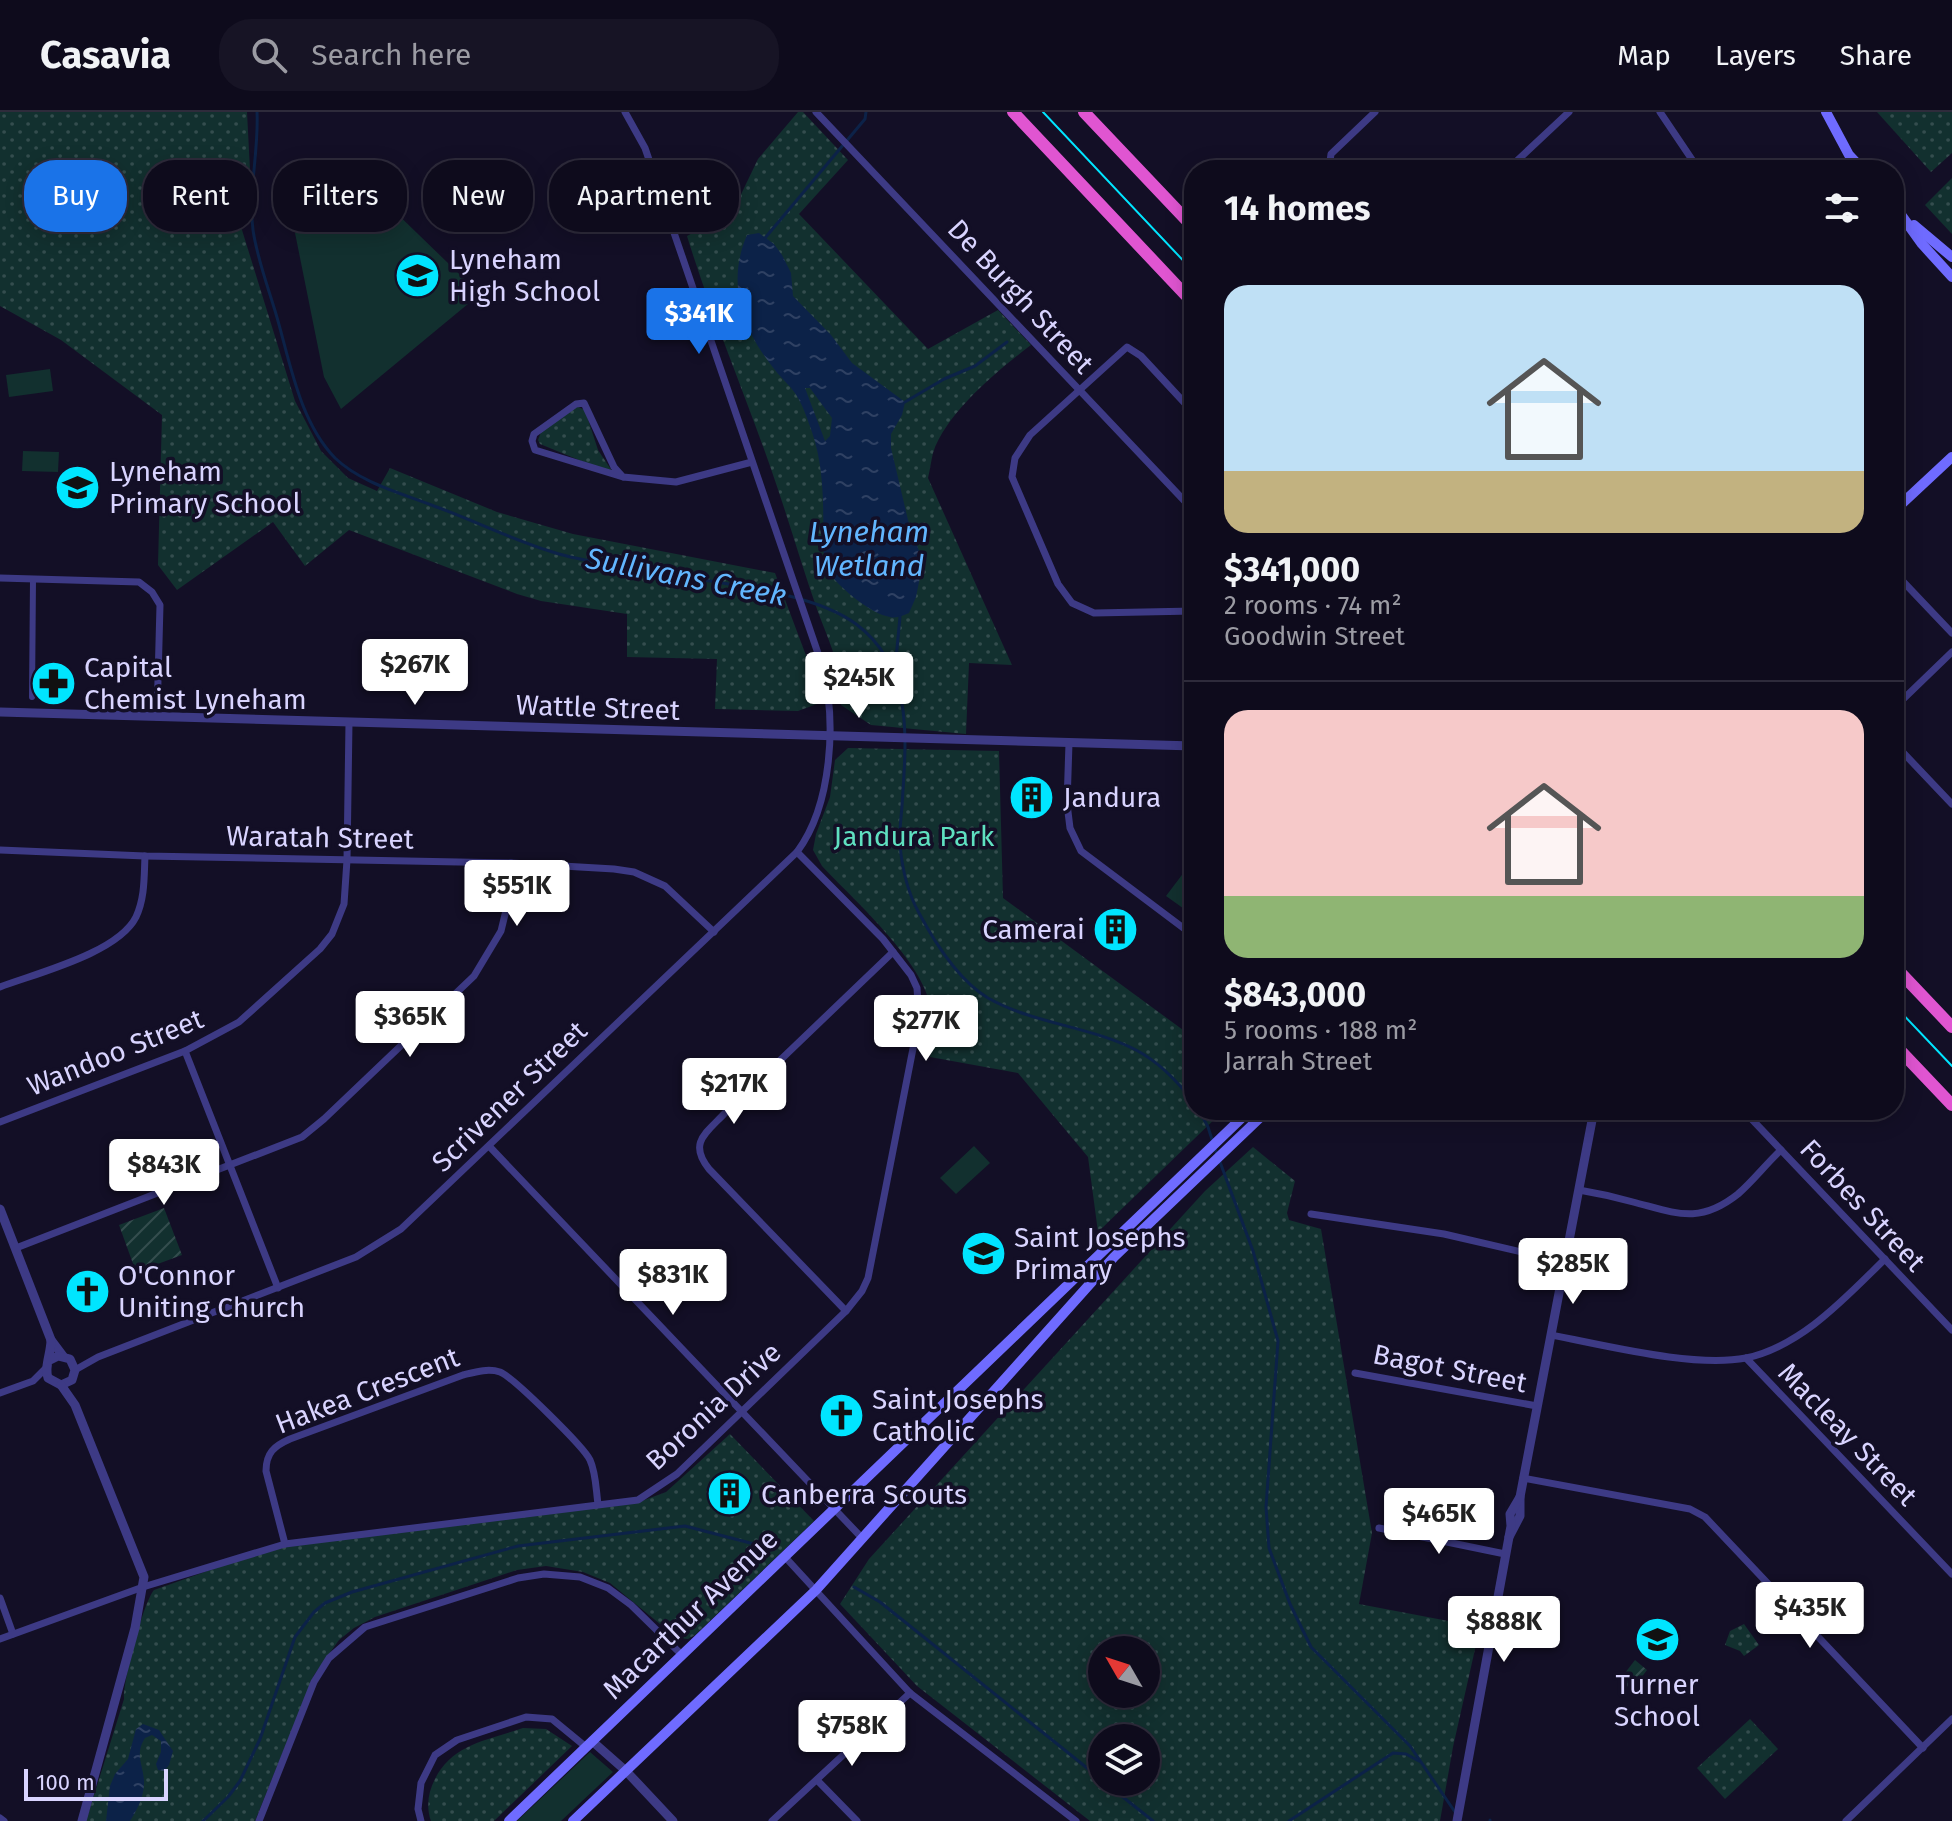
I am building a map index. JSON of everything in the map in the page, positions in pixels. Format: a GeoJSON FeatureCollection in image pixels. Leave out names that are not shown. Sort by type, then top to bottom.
{"type":"FeatureCollection","features":[{"type":"Feature","properties":{"kind":"highway"},"geometry":{"type":"LineString","coordinates":[[1013,112],[1184,293]]}},
{"type":"Feature","properties":{"kind":"highway"},"geometry":{"type":"LineString","coordinates":[[1084,112],[1184,217]]}},
{"type":"Feature","properties":{"kind":"highway"},"geometry":{"type":"LineString","coordinates":[[1904,977],[1952,1027]]}},
{"type":"Feature","properties":{"kind":"highway"},"geometry":{"type":"LineString","coordinates":[[1904,1055],[1952,1105]]}},
{"type":"Feature","properties":{"kind":"main road"},"geometry":{"type":"LineString","coordinates":[[1826,112],[1854,160]]}},
{"type":"Feature","properties":{"kind":"main road"},"geometry":{"type":"LineString","coordinates":[[1904,217],[1922,244],[1951,273]]}},
{"type":"Feature","properties":{"kind":"main road"},"geometry":{"type":"LineString","coordinates":[[1906,219],[1952,257]]}},
{"type":"Feature","properties":{"kind":"main road"},"geometry":{"type":"LineString","coordinates":[[1904,502],[1952,455]]}},
{"type":"Feature","properties":{"kind":"main road","name":"Macarthur Avenue"},"geometry":{"type":"LineString","coordinates":[[509,1821],[1239,1120]]}},
{"type":"Feature","properties":{"kind":"main road"},"geometry":{"type":"LineString","coordinates":[[573,1821],[816,1590],[1114,1257],[1258,1120]]}},
{"type":"Feature","properties":{"kind":"main road"},"geometry":{"type":"LineString","coordinates":[[1105,1249],[1114,1257]]}},
{"type":"Feature","properties":{"kind":"street","name":"Scrivener Street"},"geometry":{"type":"LineString","coordinates":[[70,1362],[98,1357],[356,1257],[401,1229],[714,932],[806,840],[823,798],[828,757],[826,679],[645,148],[625,112]]}},
{"type":"Feature","properties":{"kind":"street","name":"De Burgh Street"},"geometry":{"type":"LineString","coordinates":[[816,112],[1184,500]]}},
{"type":"Feature","properties":{"kind":"street"},"geometry":{"type":"LineString","coordinates":[[1331,160],[1331,154],[1375,112]]}},
{"type":"Feature","properties":{"kind":"street"},"geometry":{"type":"LineString","coordinates":[[1518,160],[1569,112]]}},
{"type":"Feature","properties":{"kind":"street"},"geometry":{"type":"LineString","coordinates":[[1660,112],[1692,160]]}},
{"type":"Feature","properties":{"kind":"street"},"geometry":{"type":"LineString","coordinates":[[1184,402],[1141,356],[1127,347],[1024,443],[1012,477],[1061,591],[1079,607],[1094,613],[1184,611]]}},
{"type":"Feature","properties":{"kind":"street"},"geometry":{"type":"LineString","coordinates":[[623,477],[614,467],[584,403],[576,404],[534,434],[532,441],[535,450],[623,477],[676,482],[752,462]]}},
{"type":"Feature","properties":{"kind":"street"},"geometry":{"type":"LineString","coordinates":[[0,578],[139,582],[152,592],[160,605],[157,717]]}},
{"type":"Feature","properties":{"kind":"street"},"geometry":{"type":"LineString","coordinates":[[32,697],[33,579]]}},
{"type":"Feature","properties":{"kind":"street"},"geometry":{"type":"LineString","coordinates":[[1904,583],[1952,633]]}},
{"type":"Feature","properties":{"kind":"street"},"geometry":{"type":"LineString","coordinates":[[1904,698],[1952,652]]}},
{"type":"Feature","properties":{"kind":"street","name":"Wattle Street"},"geometry":{"type":"LineString","coordinates":[[0,712],[1184,746]]}},
{"type":"Feature","properties":{"kind":"street","name":"Wandoo Street"},"geometry":{"type":"LineString","coordinates":[[0,1122],[185,1051],[239,1022],[320,949],[340,919],[347,860],[349,722]]}},
{"type":"Feature","properties":{"kind":"street"},"geometry":{"type":"LineString","coordinates":[[1069,743],[1067,804],[1070,828],[1081,851],[1184,928]]}},
{"type":"Feature","properties":{"kind":"street"},"geometry":{"type":"LineString","coordinates":[[1904,754],[1952,804]]}},
{"type":"Feature","properties":{"kind":"street","name":"Waratah Street"},"geometry":{"type":"LineString","coordinates":[[0,850],[511,863],[614,869],[648,876],[665,886],[714,932]]}},
{"type":"Feature","properties":{"kind":"street","name":"Boronia Drive"},"geometry":{"type":"LineString","coordinates":[[0,1639],[143,1587],[285,1544],[638,1500],[677,1474],[846,1311],[868,1278],[919,1018],[915,982],[893,952],[797,852]]}},
{"type":"Feature","properties":{"kind":"street"},"geometry":{"type":"LineString","coordinates":[[0,987],[100,949],[117,939],[135,919],[140,907],[144,892],[145,856]]}},
{"type":"Feature","properties":{"kind":"street"},"geometry":{"type":"LineString","coordinates":[[16,1248],[302,1137],[474,976],[501,931],[508,902],[511,863]]}},
{"type":"Feature","properties":{"kind":"street"},"geometry":{"type":"LineString","coordinates":[[846,1311],[709,1169],[700,1156],[699,1148],[706,1133],[718,1120],[893,952]]}},
{"type":"Feature","properties":{"kind":"street"},"geometry":{"type":"LineString","coordinates":[[185,1051],[278,1288]]}},
{"type":"Feature","properties":{"kind":"street"},"geometry":{"type":"LineString","coordinates":[[1457,1821],[1509,1537],[1510,1514],[1514,1502],[1520,1497],[1592,1120]]}},
{"type":"Feature","properties":{"kind":"street","name":"Forbes Street"},"geometry":{"type":"LineString","coordinates":[[1752,1120],[1952,1330]]}},
{"type":"Feature","properties":{"kind":"street"},"geometry":{"type":"LineString","coordinates":[[489,1146],[862,1538]]}},
{"type":"Feature","properties":{"kind":"street"},"geometry":{"type":"LineString","coordinates":[[1579,1190],[1683,1216],[1699,1214],[1711,1211],[1739,1193],[1781,1150]]}},
{"type":"Feature","properties":{"kind":"street"},"geometry":{"type":"LineString","coordinates":[[0,1209],[51,1340],[70,1362]]}},
{"type":"Feature","properties":{"kind":"street"},"geometry":{"type":"LineString","coordinates":[[1311,1214],[1444,1234],[1565,1262]]}},
{"type":"Feature","properties":{"kind":"street"},"geometry":{"type":"LineString","coordinates":[[1551,1335],[1699,1360],[1746,1358],[1778,1346],[1806,1329],[1828,1313],[1885,1259]]}},
{"type":"Feature","properties":{"kind":"street"},"geometry":{"type":"LineString","coordinates":[[33,1381],[48,1364],[51,1340]]}},
{"type":"Feature","properties":{"kind":"street","name":"Macleay Street"},"geometry":{"type":"LineString","coordinates":[[1746,1358],[1952,1574]]}},
{"type":"Feature","properties":{"kind":"street"},"geometry":{"type":"LineString","coordinates":[[48,1364],[70,1362]]}},
{"type":"Feature","properties":{"kind":"street"},"geometry":{"type":"LineString","coordinates":[[61,1383],[70,1362]]}},
{"type":"Feature","properties":{"kind":"street"},"geometry":{"type":"LineString","coordinates":[[48,1364],[75,1405],[142,1568],[143,1587],[135,1628],[82,1821]]}},
{"type":"Feature","properties":{"kind":"street","name":"Hakea Crescent"},"geometry":{"type":"LineString","coordinates":[[285,1544],[266,1471],[273,1447],[448,1380],[485,1371],[496,1371],[513,1380],[585,1451],[593,1470],[598,1504]]}},
{"type":"Feature","properties":{"kind":"street","name":"Bagot Street"},"geometry":{"type":"LineString","coordinates":[[1355,1373],[1537,1406]]}},
{"type":"Feature","properties":{"kind":"street"},"geometry":{"type":"LineString","coordinates":[[0,1393],[33,1381],[61,1383]]}},
{"type":"Feature","properties":{"kind":"street"},"geometry":{"type":"LineString","coordinates":[[1523,1478],[1690,1509],[1705,1517],[1923,1748]]}},
{"type":"Feature","properties":{"kind":"street"},"geometry":{"type":"LineString","coordinates":[[1379,1528],[1505,1554]]}},
{"type":"Feature","properties":{"kind":"street"},"geometry":{"type":"LineString","coordinates":[[785,1557],[910,1693],[1076,1821]]}},
{"type":"Feature","properties":{"kind":"street"},"geometry":{"type":"LineString","coordinates":[[259,1821],[314,1682],[329,1658],[365,1627],[518,1578],[544,1574],[580,1577],[608,1588],[631,1605],[682,1655]]}},
{"type":"Feature","properties":{"kind":"street"},"geometry":{"type":"LineString","coordinates":[[0,1598],[13,1634]]}},
{"type":"Feature","properties":{"kind":"street"},"geometry":{"type":"LineString","coordinates":[[772,1821],[910,1693]]}},
{"type":"Feature","properties":{"kind":"street"},"geometry":{"type":"LineString","coordinates":[[421,1821],[418,1809],[421,1783],[435,1755],[457,1740],[526,1717],[552,1719],[589,1744],[626,1771],[673,1821]]}},
{"type":"Feature","properties":{"kind":"street"},"geometry":{"type":"LineString","coordinates":[[1846,1821],[1952,1719]]}},
{"type":"Feature","properties":{"kind":"street"},"geometry":{"type":"LineString","coordinates":[[817,1780],[857,1821]]}},
{"type":"Feature","properties":{"kind":"green space"},"geometry":{"type":"Polygon","coordinates":[[[0,112],[247,112],[249,160],[143,160],[143,232],[243,232],[295,401],[321,451],[348,478],[377,491],[390,468],[497,512],[573,534],[775,573],[819,690],[817,704],[798,711],[715,709],[717,659],[627,657],[627,614],[541,601],[517,594],[349,530],[305,566],[273,522],[177,590],[158,565],[162,415],[61,340],[0,306],[0,112]]]}},
{"type":"Feature","properties":{"kind":"green space"},"geometry":{"type":"Polygon","coordinates":[[[798,112],[803,112],[848,160],[799,214],[928,349],[998,310],[1031,345],[989,380],[949,423],[933,453],[928,478],[1012,665],[969,663],[966,734],[871,725],[841,705],[835,657],[687,236],[694,232],[739,232],[739,199],[758,159],[798,112]]]}},
{"type":"Feature","properties":{"kind":"green space"},"geometry":{"type":"Polygon","coordinates":[[[1877,112],[1952,112],[1952,153],[1931,172],[1877,112]]]}},
{"type":"Feature","properties":{"kind":"green space"},"geometry":{"type":"Polygon","coordinates":[[[1952,178],[1952,234],[1925,205],[1952,178]]]}},
{"type":"Feature","properties":{"kind":"green space"},"geometry":{"type":"Polygon","coordinates":[[[407,223],[480,294],[341,409],[324,377],[295,233],[407,232],[407,223]]]}},
{"type":"Feature","properties":{"kind":"green space"},"geometry":{"type":"Polygon","coordinates":[[[50,369],[53,391],[9,397],[6,375],[50,369]]]}},
{"type":"Feature","properties":{"kind":"green space"},"geometry":{"type":"Polygon","coordinates":[[[576,406],[585,410],[598,450],[612,471],[540,444],[541,432],[576,406]]]}},
{"type":"Feature","properties":{"kind":"green space"},"geometry":{"type":"Polygon","coordinates":[[[23,451],[59,452],[58,472],[22,471],[23,451]]]}},
{"type":"Feature","properties":{"kind":"green space","name":"Jandura Park"},"geometry":{"type":"Polygon","coordinates":[[[848,748],[999,751],[1003,898],[1184,1031],[1184,1120],[1214,1120],[1098,1232],[1088,1157],[1018,1073],[930,1057],[931,1015],[923,984],[898,948],[822,866],[813,850],[830,797],[835,760],[848,748]]]}},
{"type":"Feature","properties":{"kind":"green space"},"geometry":{"type":"Polygon","coordinates":[[[1184,872],[1184,909],[1166,896],[1184,872]]]}},
{"type":"Feature","properties":{"kind":"green space"},"geometry":{"type":"Polygon","coordinates":[[[974,1146],[990,1163],[956,1194],[940,1178],[974,1146]]]}},
{"type":"Feature","properties":{"kind":"green space"},"geometry":{"type":"Polygon","coordinates":[[[1253,1147],[1295,1181],[1287,1213],[1289,1220],[1321,1229],[1372,1533],[1359,1604],[1480,1627],[1440,1821],[1090,1821],[917,1686],[840,1604],[869,1559],[1205,1191],[1253,1147]]]}},
{"type":"Feature","properties":{"kind":"green space"},"geometry":{"type":"Polygon","coordinates":[[[164,1208],[182,1255],[136,1272],[119,1225],[164,1208]]]}},
{"type":"Feature","properties":{"kind":"green space"},"geometry":{"type":"Polygon","coordinates":[[[730,1434],[814,1521],[695,1635],[688,1639],[677,1638],[610,1583],[583,1572],[546,1566],[517,1570],[375,1617],[339,1640],[314,1675],[255,1821],[86,1821],[124,1699],[139,1625],[154,1590],[264,1551],[309,1542],[639,1502],[666,1492],[730,1434]]]}},
{"type":"Feature","properties":{"kind":"green space"},"geometry":{"type":"Polygon","coordinates":[[[1744,1624],[1759,1645],[1744,1656],[1725,1645],[1730,1631],[1744,1624]]]}},
{"type":"Feature","properties":{"kind":"green space"},"geometry":{"type":"Polygon","coordinates":[[[1635,1660],[1647,1670],[1635,1686],[1625,1687],[1618,1682],[1635,1660]]]}},
{"type":"Feature","properties":{"kind":"green space"},"geometry":{"type":"Polygon","coordinates":[[[1750,1719],[1778,1749],[1725,1799],[1697,1768],[1750,1719]]]}},
{"type":"Feature","properties":{"kind":"green space"},"geometry":{"type":"Polygon","coordinates":[[[523,1728],[546,1729],[572,1746],[494,1821],[431,1821],[428,1805],[431,1789],[442,1767],[472,1745],[523,1728]]]}},
{"type":"Feature","properties":{"kind":"green space"},"geometry":{"type":"Polygon","coordinates":[[[590,1752],[613,1772],[561,1821],[517,1821],[590,1752]]]}},
{"type":"Feature","properties":{"kind":"water","name":"Lyneham Wetland"},"geometry":{"type":"Polygon","coordinates":[[[759,233],[774,244],[791,273],[793,296],[831,335],[852,363],[905,402],[902,415],[891,434],[891,448],[908,520],[923,562],[916,597],[909,613],[893,617],[873,610],[844,589],[824,565],[822,482],[812,432],[796,394],[763,355],[746,323],[741,306],[738,271],[747,235],[759,233]],[[805,388],[825,441],[830,436],[832,418],[810,388],[805,388]]]}},
{"type":"Feature","properties":{"kind":"water"},"geometry":{"type":"Polygon","coordinates":[[[143,1724],[159,1730],[173,1751],[169,1765],[164,1771],[158,1770],[156,1764],[161,1741],[152,1735],[145,1738],[140,1755],[144,1788],[138,1808],[130,1821],[106,1821],[110,1786],[115,1774],[128,1759],[136,1729],[143,1724]]]}},
{"type":"Feature","properties":{"kind":"waterway","name":"Sullivans Creek"},"geometry":{"type":"LineString","coordinates":[[257,112],[252,201],[257,251],[304,409],[335,458],[345,467],[382,486],[543,549],[586,560],[792,597],[816,604],[856,624],[875,642],[889,662],[898,684],[905,732],[900,835],[902,863],[915,905],[940,948],[957,971],[988,998],[1024,1014],[1100,1035],[1136,1050],[1153,1061],[1184,1090]]}},
{"type":"Feature","properties":{"kind":"waterway"},"geometry":{"type":"LineString","coordinates":[[765,238],[865,119],[866,112]]}},
{"type":"Feature","properties":{"kind":"waterway"},"geometry":{"type":"LineString","coordinates":[[905,402],[944,379],[975,366],[1007,342]]}},
{"type":"Feature","properties":{"kind":"waterway"},"geometry":{"type":"LineString","coordinates":[[895,669],[900,617]]}},
{"type":"Feature","properties":{"kind":"waterway","name":"Sullivans Creek"},"geometry":{"type":"LineString","coordinates":[[1204,1120],[1217,1155]]}},
{"type":"Feature","properties":{"kind":"waterway","name":"Sullivans Creek"},"geometry":{"type":"LineString","coordinates":[[1220,1162],[1253,1251],[1278,1341],[1266,1507],[1269,1548],[1290,1604],[1311,1647],[1410,1746],[1455,1812]]}},
{"type":"Feature","properties":{"kind":"waterway"},"geometry":{"type":"LineString","coordinates":[[203,1821],[240,1781],[260,1739],[295,1637],[325,1603],[352,1592],[518,1546],[685,1526],[758,1545]]}},
{"type":"Feature","properties":{"kind":"waterway"},"geometry":{"type":"LineString","coordinates":[[854,1587],[880,1602],[1088,1769]]}},
{"type":"Feature","properties":{"kind":"waterway"},"geometry":{"type":"LineString","coordinates":[[1289,1821],[1393,1753],[1406,1754],[1419,1761]]}},
{"type":"Feature","properties":{"kind":"waterway"},"geometry":{"type":"LineString","coordinates":[[1122,1796],[1153,1821]]}},
{"type":"Feature","properties":{"kind":"tram line"},"geometry":{"type":"LineString","coordinates":[[1043,112],[1184,261]]}},
{"type":"Feature","properties":{"kind":"tram line"},"geometry":{"type":"LineString","coordinates":[[1904,1016],[1952,1066]]}},
{"type":"Feature","properties":{"kind":"place","name":"Lyneham High School"},"geometry":{"type":"Point","coordinates":[418,275]}},
{"type":"Feature","properties":{"kind":"place","name":"Lyneham Primary School"},"geometry":{"type":"Point","coordinates":[78,487]}},
{"type":"Feature","properties":{"kind":"place","name":"Capital Chemist Lyneham"},"geometry":{"type":"Point","coordinates":[53,683]}},
{"type":"Feature","properties":{"kind":"place","name":"Jandura"},"geometry":{"type":"Point","coordinates":[1032,797]}},
{"type":"Feature","properties":{"kind":"place","name":"Camerai"},"geometry":{"type":"Point","coordinates":[1116,929]}},
{"type":"Feature","properties":{"kind":"place","name":"Saint Josephs Primary"},"geometry":{"type":"Point","coordinates":[983,1253]}},
{"type":"Feature","properties":{"kind":"place","name":"O'Connor Uniting Church"},"geometry":{"type":"Point","coordinates":[87,1291]}},
{"type":"Feature","properties":{"kind":"place","name":"Saint Josephs Catholic"},"geometry":{"type":"Point","coordinates":[841,1415]}},
{"type":"Feature","properties":{"kind":"place","name":"Canberra Scouts"},"geometry":{"type":"Point","coordinates":[730,1494]}},
{"type":"Feature","properties":{"kind":"place","name":"Turner School"},"geometry":{"type":"Point","coordinates":[1657,1640]}}]}
